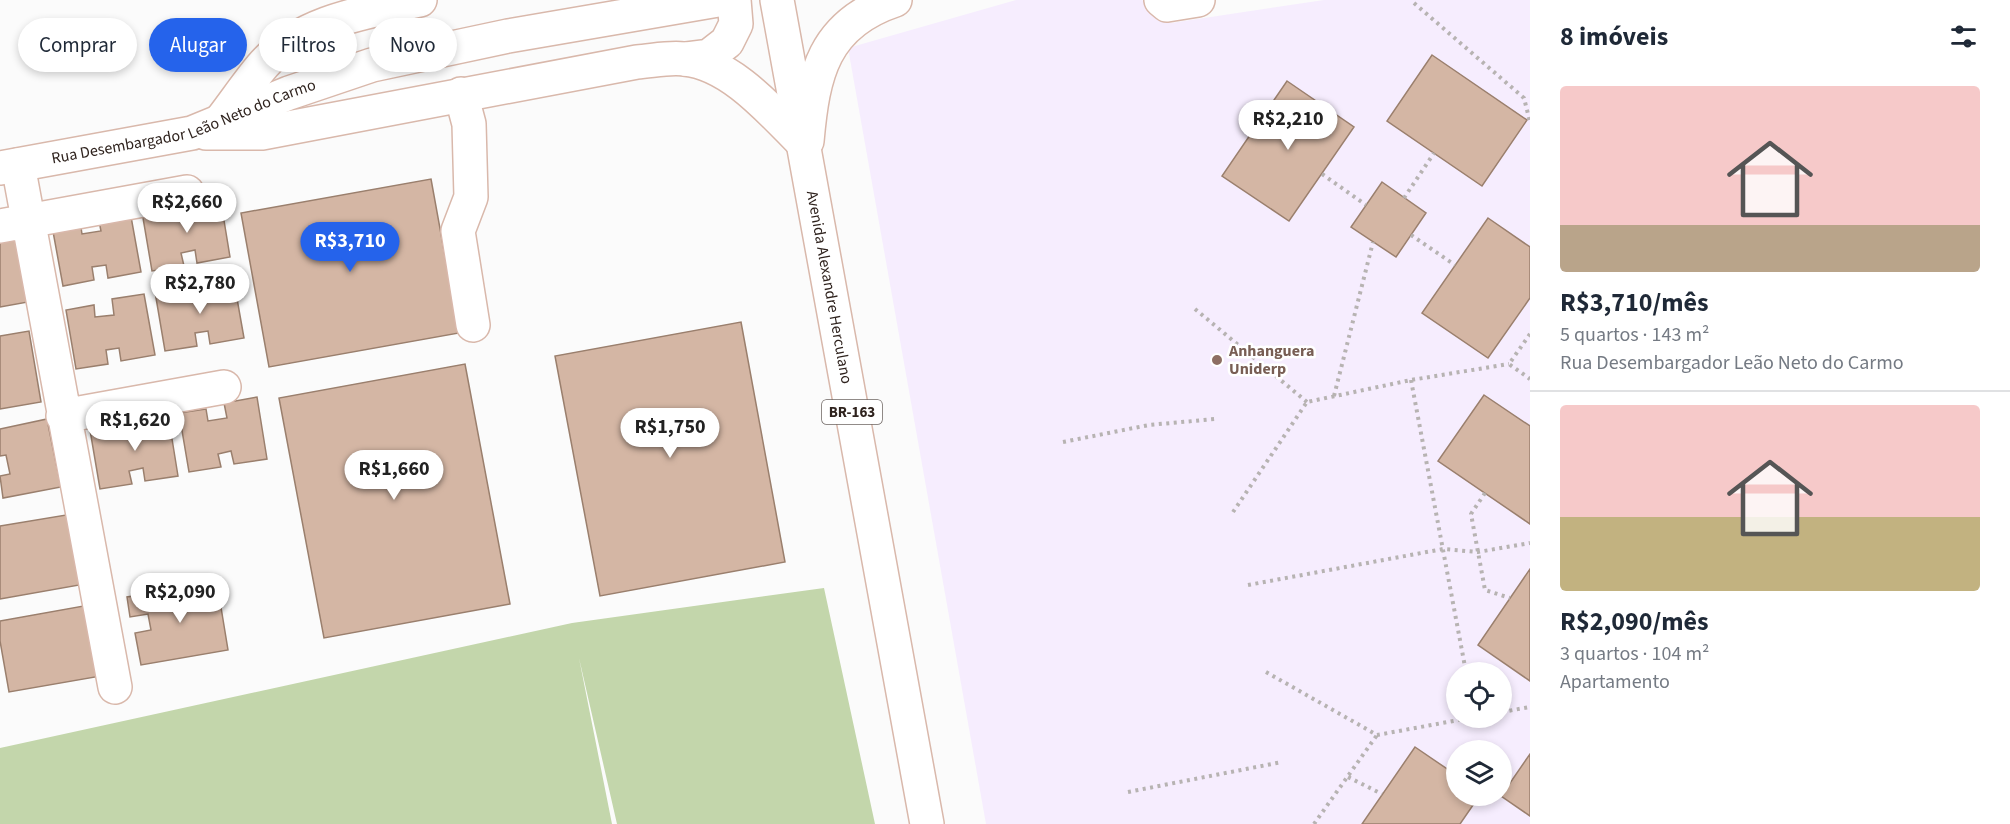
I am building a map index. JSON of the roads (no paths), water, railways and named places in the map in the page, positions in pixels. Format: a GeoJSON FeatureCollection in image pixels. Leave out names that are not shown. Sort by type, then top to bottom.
{"type":"FeatureCollection","features":[{"type":"Feature","properties":{"kind":"main road"},"geometry":{"type":"LineString","coordinates":[[207,127],[265,62],[308,30],[369,11],[420,0]]}},
{"type":"Feature","properties":{"kind":"main road","name":"Rua Desembargador Leão Neto do Carmo"},"geometry":{"type":"LineString","coordinates":[[9,166],[207,127],[289,93],[372,65],[508,36],[718,0]]}},
{"type":"Feature","properties":{"kind":"main road"},"geometry":{"type":"LineString","coordinates":[[207,127],[262,134],[637,62],[710,56],[727,42],[736,24],[734,0]]}},
{"type":"Feature","properties":{"kind":"main road","name":"Avenida Alexandre Herculano"},"geometry":{"type":"LineString","coordinates":[[777,0],[927,824]]}},
{"type":"Feature","properties":{"kind":"main road"},"geometry":{"type":"LineString","coordinates":[[804,151],[811,96],[826,50],[855,21],[890,0]]}},
{"type":"Feature","properties":{"kind":"main road"},"geometry":{"type":"LineString","coordinates":[[1161,0],[1167,5],[1198,0]]}},
{"type":"Feature","properties":{"kind":"main road"},"geometry":{"type":"LineString","coordinates":[[685,58],[715,69],[748,87],[804,151]]}},
{"type":"Feature","properties":{"kind":"main road"},"geometry":{"type":"LineString","coordinates":[[461,94],[469,123],[471,197],[458,231],[473,325]]}},
{"type":"Feature","properties":{"kind":"main road"},"geometry":{"type":"LineString","coordinates":[[9,166],[14,224],[63,416],[115,687]]}},
{"type":"Feature","properties":{"kind":"main road"},"geometry":{"type":"LineString","coordinates":[[14,224],[187,192]]}},
{"type":"Feature","properties":{"kind":"main road"},"geometry":{"type":"LineString","coordinates":[[63,416],[224,387]]}},
{"type":"Feature","properties":{"kind":"place","name":"Anhanguera Uniderp"},"geometry":{"type":"Point","coordinates":[1217,360]}}]}
